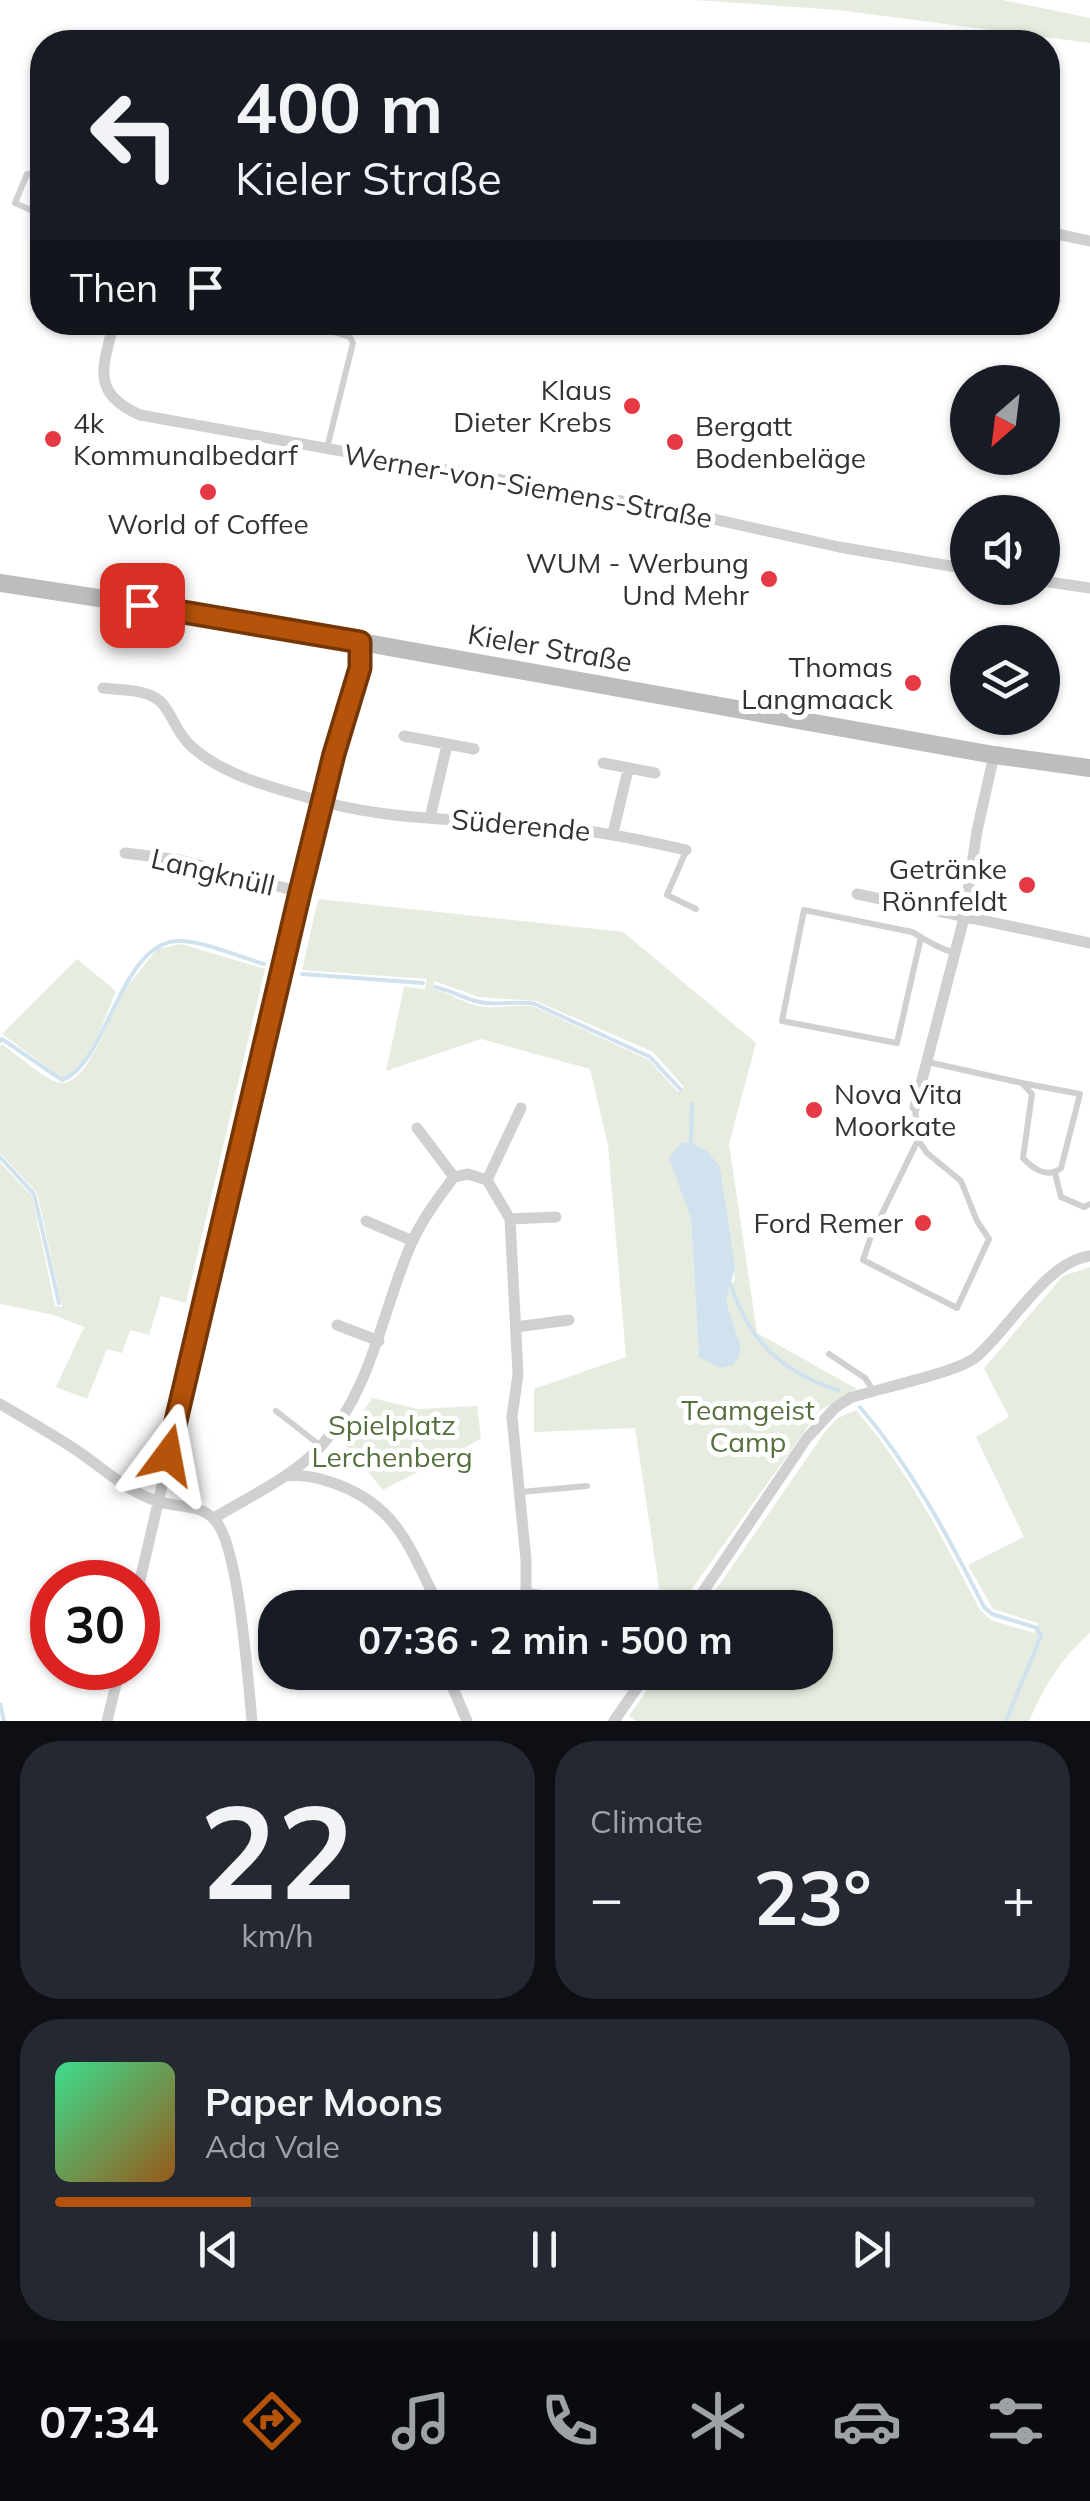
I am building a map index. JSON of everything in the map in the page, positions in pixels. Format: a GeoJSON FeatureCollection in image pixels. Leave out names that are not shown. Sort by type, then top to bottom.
{"type":"FeatureCollection","features":[{"type":"Feature","properties":{"kind":"street"},"geometry":{"type":"LineString","coordinates":[[1060,235],[1090,241]]}},
{"type":"Feature","properties":{"kind":"street","name":"Werner-von-Siemens-Straße"},"geometry":{"type":"LineString","coordinates":[[111,335],[102,368],[108,394],[119,406],[140,415],[682,512],[950,567]]}},
{"type":"Feature","properties":{"kind":"street","name":"Kieler Straße"},"geometry":{"type":"LineString","coordinates":[[0,584],[360,642],[994,756],[1090,768]]}},
{"type":"Feature","properties":{"kind":"street"},"geometry":{"type":"LineString","coordinates":[[1060,584],[1090,588]]}},
{"type":"Feature","properties":{"kind":"street"},"geometry":{"type":"LineString","coordinates":[[144,1560],[300,892],[360,668],[360,642]]}},
{"type":"Feature","properties":{"kind":"street","name":"Süderende"},"geometry":{"type":"LineString","coordinates":[[103,688],[149,694],[162,703],[192,748],[230,770],[323,802],[388,816],[613,833],[686,850]]}},
{"type":"Feature","properties":{"kind":"street"},"geometry":{"type":"LineString","coordinates":[[404,736],[474,749]]}},
{"type":"Feature","properties":{"kind":"street","name":"Süderende"},"geometry":{"type":"LineString","coordinates":[[430,818],[447,744]]}},
{"type":"Feature","properties":{"kind":"street"},"geometry":{"type":"LineString","coordinates":[[915,1107],[964,918],[977,830],[994,756]]}},
{"type":"Feature","properties":{"kind":"street"},"geometry":{"type":"LineString","coordinates":[[603,764],[654,773]]}},
{"type":"Feature","properties":{"kind":"street","name":"Süderende"},"geometry":{"type":"LineString","coordinates":[[613,833],[628,770]]}},
{"type":"Feature","properties":{"kind":"street","name":"Langknüll"},"geometry":{"type":"LineString","coordinates":[[126,853],[180,860],[300,892]]}},
{"type":"Feature","properties":{"kind":"street"},"geometry":{"type":"LineString","coordinates":[[857,894],[1090,942]]}},
{"type":"Feature","properties":{"kind":"street"},"geometry":{"type":"LineString","coordinates":[[487,1180],[521,1108]]}},
{"type":"Feature","properties":{"kind":"street"},"geometry":{"type":"LineString","coordinates":[[417,1128],[454,1177]]}},
{"type":"Feature","properties":{"kind":"street"},"geometry":{"type":"LineString","coordinates":[[214,1518],[285,1476],[321,1446],[358,1389],[413,1241],[454,1177],[468,1174],[487,1180],[510,1219],[518,1374],[512,1417],[526,1590]]}},
{"type":"Feature","properties":{"kind":"street"},"geometry":{"type":"LineString","coordinates":[[510,1219],[556,1216]]}},
{"type":"Feature","properties":{"kind":"street"},"geometry":{"type":"LineString","coordinates":[[366,1221],[413,1241]]}},
{"type":"Feature","properties":{"kind":"street"},"geometry":{"type":"LineString","coordinates":[[704,1590],[814,1430],[835,1408],[850,1398],[974,1359],[1054,1274],[1076,1257],[1090,1256]]}},
{"type":"Feature","properties":{"kind":"street"},"geometry":{"type":"LineString","coordinates":[[516,1327],[569,1320]]}},
{"type":"Feature","properties":{"kind":"street"},"geometry":{"type":"LineString","coordinates":[[337,1325],[379,1341]]}},
{"type":"Feature","properties":{"kind":"street"},"geometry":{"type":"LineString","coordinates":[[0,1404],[75,1449],[112,1478],[157,1502],[187,1504],[214,1518],[227,1538],[250,1670],[252,1721]]}},
{"type":"Feature","properties":{"kind":"street"},"geometry":{"type":"LineString","coordinates":[[285,1476],[318,1478],[378,1503],[398,1527],[431,1590]]}},
{"type":"Feature","properties":{"kind":"street"},"geometry":{"type":"LineString","coordinates":[[108,1721],[115,1690]]}},
{"type":"Feature","properties":{"kind":"street"},"geometry":{"type":"LineString","coordinates":[[456,1690],[466,1721]]}},
{"type":"Feature","properties":{"kind":"street"},"geometry":{"type":"LineString","coordinates":[[614,1721],[636,1690]]}},
{"type":"Feature","properties":{"kind":"lane"},"geometry":{"type":"LineString","coordinates":[[30,175],[27,174],[15,203],[30,210]]}},
{"type":"Feature","properties":{"kind":"lane"},"geometry":{"type":"LineString","coordinates":[[326,449],[354,343],[341,335]]}},
{"type":"Feature","properties":{"kind":"lane"},"geometry":{"type":"LineString","coordinates":[[686,850],[667,895],[696,909]]}},
{"type":"Feature","properties":{"kind":"lane"},"geometry":{"type":"LineString","coordinates":[[921,937],[897,1043],[782,1021],[804,910],[912,932],[955,952]]}},
{"type":"Feature","properties":{"kind":"lane"},"geometry":{"type":"LineString","coordinates":[[927,1062],[1080,1094],[1062,1168],[1056,1173],[1046,1173],[1023,1158],[1032,1094],[1022,1083]]}},
{"type":"Feature","properties":{"kind":"lane"},"geometry":{"type":"LineString","coordinates":[[915,1107],[918,1140],[928,1154],[961,1181],[989,1239],[957,1308],[863,1260],[870,1236],[918,1140]]}},
{"type":"Feature","properties":{"kind":"lane"},"geometry":{"type":"LineString","coordinates":[[1056,1173],[1061,1197],[1084,1206],[1090,1204]]}},
{"type":"Feature","properties":{"kind":"lane"},"geometry":{"type":"LineString","coordinates":[[829,1354],[866,1378],[873,1390]]}},
{"type":"Feature","properties":{"kind":"lane"},"geometry":{"type":"LineString","coordinates":[[276,1411],[321,1446]]}},
{"type":"Feature","properties":{"kind":"lane"},"geometry":{"type":"LineString","coordinates":[[520,1492],[587,1486]]}},
{"type":"Feature","properties":{"kind":"green space"},"geometry":{"type":"Polygon","coordinates":[[[694,0],[1002,0],[1090,18],[1090,43],[1060,39],[1060,30],[991,30],[838,10],[694,0]]]}},
{"type":"Feature","properties":{"kind":"green space","name":"Teamgeist Camp"},"geometry":{"type":"Polygon","coordinates":[[[318,899],[623,932],[756,1043],[729,1144],[757,1333],[857,1389],[819,1411],[691,1590],[659,1590],[635,1428],[534,1432],[534,1389],[626,1357],[608,1145],[590,1069],[481,1039],[386,1071],[404,987],[425,989],[427,979],[302,970],[318,899]],[[434,981],[433,989],[478,1006],[535,1007],[649,1060],[678,1092],[684,1087],[653,1052],[536,1001],[479,997],[434,981]],[[720,1167],[685,1198],[691,1218],[699,1357],[735,1278],[720,1167]]]}},
{"type":"Feature","properties":{"kind":"green space"},"geometry":{"type":"Polygon","coordinates":[[[181,944],[265,969],[186,1303],[161,1296],[149,1335],[130,1330],[122,1353],[107,1349],[87,1399],[56,1387],[84,1327],[54,1315],[0,1304],[0,1162],[32,1196],[55,1306],[62,1307],[37,1193],[0,1153],[0,1046],[56,1082],[72,1080],[90,1060],[123,993],[157,949],[181,944]]]}},
{"type":"Feature","properties":{"kind":"green space"},"geometry":{"type":"Polygon","coordinates":[[[77,959],[116,991],[89,1052],[62,1078],[2,1034],[77,959]]]}},
{"type":"Feature","properties":{"kind":"green space"},"geometry":{"type":"Polygon","coordinates":[[[1090,1267],[1090,1633],[1054,1674],[1029,1721],[636,1721],[629,1716],[647,1690],[833,1690],[833,1590],[716,1590],[827,1429],[838,1418],[856,1410],[908,1481],[980,1610],[991,1620],[1034,1633],[1038,1623],[993,1609],[968,1565],[1024,1537],[976,1437],[1009,1417],[984,1368],[1063,1276],[1090,1267]]]}},
{"type":"Feature","properties":{"kind":"green space","name":"Spielplatz Lerchenberg"},"geometry":{"type":"Polygon","coordinates":[[[372,1398],[418,1409],[477,1406],[481,1439],[383,1490],[343,1442],[372,1398]]]}},
{"type":"Feature","properties":{"kind":"water"},"geometry":{"type":"Polygon","coordinates":[[[690,1142],[707,1151],[720,1167],[735,1267],[726,1302],[740,1356],[733,1365],[720,1368],[699,1357],[691,1218],[669,1158],[681,1143],[690,1142]]]}},
{"type":"Feature","properties":{"kind":"waterway"},"geometry":{"type":"LineString","coordinates":[[0,1041],[62,1080],[78,1070],[129,979],[161,945],[191,942],[264,964]]}},
{"type":"Feature","properties":{"kind":"waterway"},"geometry":{"type":"LineString","coordinates":[[302,974],[423,983]]}},
{"type":"Feature","properties":{"kind":"waterway"},"geometry":{"type":"LineString","coordinates":[[435,987],[482,1003],[535,1004],[650,1057],[680,1089]]}},
{"type":"Feature","properties":{"kind":"waterway"},"geometry":{"type":"LineString","coordinates":[[691,1144],[692,1104]]}},
{"type":"Feature","properties":{"kind":"waterway"},"geometry":{"type":"LineString","coordinates":[[0,1157],[34,1194],[59,1303]]}},
{"type":"Feature","properties":{"kind":"waterway"},"geometry":{"type":"LineString","coordinates":[[730,1283],[746,1321],[769,1351],[800,1374],[839,1390]]}},
{"type":"Feature","properties":{"kind":"waterway"},"geometry":{"type":"LineString","coordinates":[[860,1407],[913,1478],[984,1607],[992,1614],[1037,1628],[1041,1636],[1006,1721]]}},
{"type":"Feature","properties":{"kind":"waterway"},"geometry":{"type":"LineString","coordinates":[[0,1704],[4,1721]]}},
{"type":"Feature","properties":{"kind":"place","name":"Klaus Dieter Krebs"},"geometry":{"type":"Point","coordinates":[632,406]}},
{"type":"Feature","properties":{"kind":"place","name":"4k Kommunalbedarf"},"geometry":{"type":"Point","coordinates":[53,439]}},
{"type":"Feature","properties":{"kind":"place","name":"Bergatt Bodenbeläge"},"geometry":{"type":"Point","coordinates":[675,442]}},
{"type":"Feature","properties":{"kind":"place","name":"World of Coffee"},"geometry":{"type":"Point","coordinates":[208,492]}},
{"type":"Feature","properties":{"kind":"place","name":"WUM - Werbung Und Mehr"},"geometry":{"type":"Point","coordinates":[769,579]}},
{"type":"Feature","properties":{"kind":"place","name":"Thomas Langmaack"},"geometry":{"type":"Point","coordinates":[913,683]}},
{"type":"Feature","properties":{"kind":"place","name":"Getränke Rönnfeldt"},"geometry":{"type":"Point","coordinates":[1027,885]}},
{"type":"Feature","properties":{"kind":"place","name":"Nova Vita Moorkate"},"geometry":{"type":"Point","coordinates":[814,1110]}},
{"type":"Feature","properties":{"kind":"place","name":"Ford Remer"},"geometry":{"type":"Point","coordinates":[923,1223]}},
{"type":"Feature","properties":{"kind":"route"},"geometry":{"type":"LineString","coordinates":[[142,605],[360,642],[360,668],[300,892],[168,1455]]}}]}
